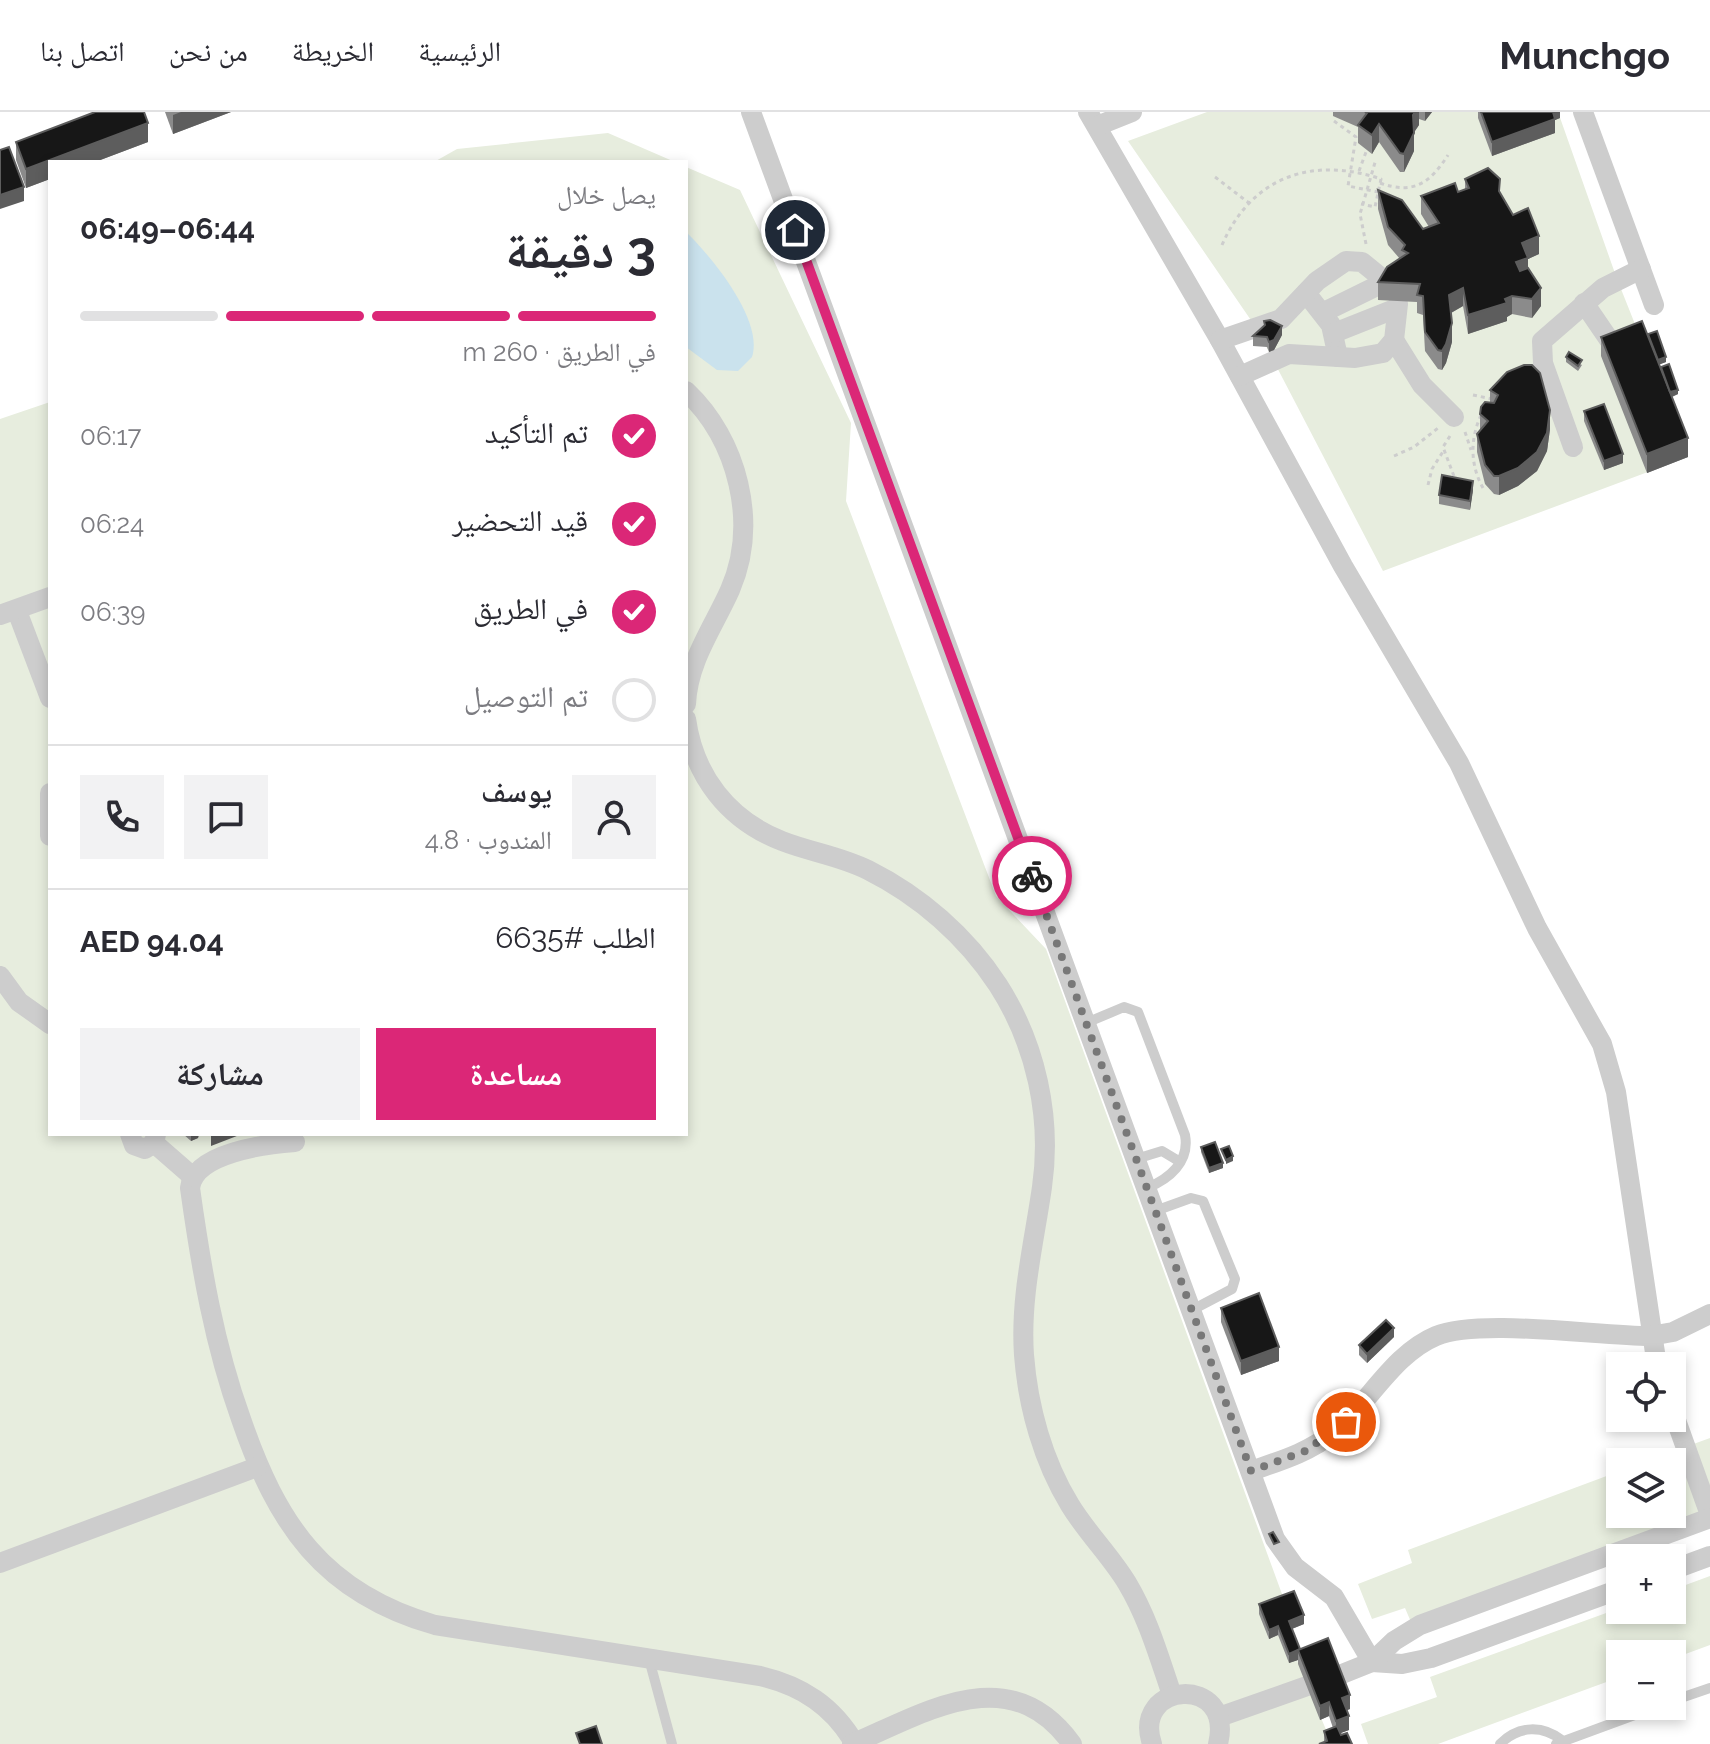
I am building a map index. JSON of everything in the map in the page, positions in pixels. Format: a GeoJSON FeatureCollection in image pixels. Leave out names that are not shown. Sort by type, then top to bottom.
{"type":"FeatureCollection","features":[{"type":"Feature","properties":{"kind":"street"},"geometry":{"type":"LineString","coordinates":[[751,112],[1280,1549],[1295,1567],[1334,1597],[1372,1662]]}},
{"type":"Feature","properties":{"kind":"street"},"geometry":{"type":"LineString","coordinates":[[1132,112],[1092,119],[1220,340],[1343,566],[1459,763],[1537,928],[1602,1044],[1616,1092],[1654,1352]]}},
{"type":"Feature","properties":{"kind":"street"},"geometry":{"type":"LineString","coordinates":[[1583,112],[1654,305]]}},
{"type":"Feature","properties":{"kind":"street"},"geometry":{"type":"LineString","coordinates":[[1220,340],[1281,319],[1324,275],[1351,260],[1362,262],[1387,283],[1324,312]]}},
{"type":"Feature","properties":{"kind":"street"},"geometry":{"type":"LineString","coordinates":[[1573,447],[1543,363],[1541,347],[1549,331],[1584,303],[1612,282],[1641,269]]}},
{"type":"Feature","properties":{"kind":"street"},"geometry":{"type":"LineString","coordinates":[[1306,293],[1324,312],[1334,333],[1338,357]]}},
{"type":"Feature","properties":{"kind":"street"},"geometry":{"type":"LineString","coordinates":[[1584,303],[1612,344]]}},
{"type":"Feature","properties":{"kind":"street"},"geometry":{"type":"LineString","coordinates":[[1240,376],[1289,354],[1338,357],[1378,355],[1388,350],[1394,340],[1398,306],[1334,333]]}},
{"type":"Feature","properties":{"kind":"street"},"geometry":{"type":"LineString","coordinates":[[1394,340],[1422,385],[1453,421]]}},
{"type":"Feature","properties":{"kind":"street"},"geometry":{"type":"LineString","coordinates":[[688,393],[712,421],[726,445],[740,491],[742,527],[732,585],[698,651],[688,695]]}},
{"type":"Feature","properties":{"kind":"street"},"geometry":{"type":"LineString","coordinates":[[48,598],[9,613],[48,694]]}},
{"type":"Feature","properties":{"kind":"street"},"geometry":{"type":"LineString","coordinates":[[688,728],[695,758],[705,778],[732,811],[765,834],[846,860],[910,895],[965,942],[983,963],[1013,1010],[1033,1062],[1045,1137],[1042,1185],[1023,1328],[1034,1414],[1048,1461],[1070,1504],[1114,1562],[1138,1604],[1172,1695]]}},
{"type":"Feature","properties":{"kind":"street"},"geometry":{"type":"LineString","coordinates":[[0,976],[19,1002],[48,1023]]}},
{"type":"Feature","properties":{"kind":"street"},"geometry":{"type":"LineString","coordinates":[[131,1136],[139,1148],[155,1138],[193,1177]]}},
{"type":"Feature","properties":{"kind":"street"},"geometry":{"type":"LineString","coordinates":[[295,1142],[231,1154],[201,1167],[193,1177],[191,1194],[215,1338],[257,1467],[278,1511],[306,1549],[341,1581],[378,1604],[435,1625],[760,1676],[793,1686],[835,1715],[854,1744],[948,1703],[988,1696],[1015,1701],[1040,1713],[1072,1744]]}},
{"type":"Feature","properties":{"kind":"street"},"geometry":{"type":"LineString","coordinates":[[1251,1471],[1305,1451],[1333,1433],[1413,1351],[1438,1336],[1481,1329],[1650,1336],[1673,1332],[1710,1314]]}},
{"type":"Feature","properties":{"kind":"street"},"geometry":{"type":"LineString","coordinates":[[1337,1676],[1372,1662],[1394,1641],[1420,1625],[1710,1516],[1680,1432]]}},
{"type":"Feature","properties":{"kind":"street"},"geometry":{"type":"LineString","coordinates":[[0,1563],[257,1467]]}},
{"type":"Feature","properties":{"kind":"street"},"geometry":{"type":"LineString","coordinates":[[1686,1565],[1710,1556]]}},
{"type":"Feature","properties":{"kind":"street"},"geometry":{"type":"LineString","coordinates":[[1372,1662],[1402,1664],[1431,1658],[1606,1594]]}},
{"type":"Feature","properties":{"kind":"street"},"geometry":{"type":"LineString","coordinates":[[1219,1717],[1307,1686]]}},
{"type":"Feature","properties":{"kind":"street"},"geometry":{"type":"LineString","coordinates":[[1149,1743],[1152,1714],[1172,1695],[1200,1696],[1211,1705],[1219,1717],[1218,1744]]}},
{"type":"Feature","properties":{"kind":"lane"},"geometry":{"type":"LineString","coordinates":[[1086,1023],[1124,1007],[1138,1012],[1185,1135],[1184,1151],[1170,1178],[1147,1188]]}},
{"type":"Feature","properties":{"kind":"lane"},"geometry":{"type":"LineString","coordinates":[[1136,1159],[1162,1151],[1177,1160]]}},
{"type":"Feature","properties":{"kind":"lane"},"geometry":{"type":"LineString","coordinates":[[1155,1211],[1191,1198],[1203,1201],[1235,1279],[1229,1291],[1192,1310]]}},
{"type":"Feature","properties":{"kind":"lane"},"geometry":{"type":"LineString","coordinates":[[649,1659],[672,1744]]}},
{"type":"Feature","properties":{"kind":"lane"},"geometry":{"type":"LineString","coordinates":[[1686,1696],[1710,1688]]}},
{"type":"Feature","properties":{"kind":"lane"},"geometry":{"type":"LineString","coordinates":[[1500,1744],[1515,1732],[1536,1729],[1560,1743],[1622,1720]]}},
{"type":"Feature","properties":{"kind":"path"},"geometry":{"type":"LineString","coordinates":[[1334,121],[1356,137],[1348,186],[1379,192]]}},
{"type":"Feature","properties":{"kind":"path"},"geometry":{"type":"LineString","coordinates":[[1359,172],[1366,152]]}},
{"type":"Feature","properties":{"kind":"path"},"geometry":{"type":"LineString","coordinates":[[1380,183],[1397,189],[1421,186],[1435,176],[1448,155]]}},
{"type":"Feature","properties":{"kind":"path"},"geometry":{"type":"LineString","coordinates":[[1369,250],[1362,233],[1361,204],[1376,159]]}},
{"type":"Feature","properties":{"kind":"path"},"geometry":{"type":"LineString","coordinates":[[1222,245],[1249,203],[1269,187],[1292,175],[1317,169],[1349,169],[1381,179],[1375,207],[1361,204]]}},
{"type":"Feature","properties":{"kind":"path"},"geometry":{"type":"LineString","coordinates":[[1215,177],[1249,203]]}},
{"type":"Feature","properties":{"kind":"path"},"geometry":{"type":"LineString","coordinates":[[1473,395],[1493,399]]}},
{"type":"Feature","properties":{"kind":"path"},"geometry":{"type":"LineString","coordinates":[[1483,488],[1474,463],[1474,436],[1482,413],[1497,395]]}},
{"type":"Feature","properties":{"kind":"path"},"geometry":{"type":"LineString","coordinates":[[1453,421],[1444,441],[1444,450],[1453,466],[1454,483]]}},
{"type":"Feature","properties":{"kind":"path"},"geometry":{"type":"LineString","coordinates":[[1394,456],[1453,421]]}},
{"type":"Feature","properties":{"kind":"path"},"geometry":{"type":"LineString","coordinates":[[1428,485],[1432,469],[1444,450]]}},
{"type":"Feature","properties":{"kind":"green space"},"geometry":{"type":"Polygon","coordinates":[[[1207,112],[1558,112],[1617,279],[1688,457],[1383,571],[1257,329],[1128,141],[1207,112]]]}},
{"type":"Feature","properties":{"kind":"green space"},"geometry":{"type":"Polygon","coordinates":[[[608,133],[670,160],[438,160],[457,149],[608,133]]]}},
{"type":"Feature","properties":{"kind":"green space"},"geometry":{"type":"Polygon","coordinates":[[[688,168],[740,190],[851,423],[846,501],[996,896],[1046,949],[1286,1605],[1298,1663],[1332,1744],[0,1744],[0,419],[48,403],[48,1136],[688,1136],[688,168]]]}},
{"type":"Feature","properties":{"kind":"green space"},"geometry":{"type":"Polygon","coordinates":[[[1710,1438],[1710,1508],[1686,1517],[1686,1448],[1682,1448],[1710,1438]]]}},
{"type":"Feature","properties":{"kind":"green space"},"geometry":{"type":"Polygon","coordinates":[[[1606,1476],[1606,1528],[1658,1528],[1616,1544],[1606,1544],[1606,1548],[1411,1622],[1405,1608],[1372,1619],[1358,1584],[1412,1563],[1408,1550],[1606,1476]]]}},
{"type":"Feature","properties":{"kind":"green space"},"geometry":{"type":"Polygon","coordinates":[[[1710,1576],[1710,1645],[1686,1654],[1686,1640],[1606,1640],[1606,1682],[1438,1744],[1368,1744],[1361,1724],[1437,1697],[1430,1677],[1606,1613],[1606,1624],[1686,1624],[1686,1585],[1710,1576]]]}},
{"type":"Feature","properties":{"kind":"water"},"geometry":{"type":"Polygon","coordinates":[[[688,234],[709,256],[733,290],[750,325],[754,342],[752,357],[738,371],[717,370],[688,348],[688,234]]]}},
{"type":"Feature","properties":{"kind":"building"},"geometry":{"type":"Polygon","coordinates":[[[95,112],[144,112],[148,123],[26,169],[16,142],[95,112]]]}},
{"type":"Feature","properties":{"kind":"building"},"geometry":{"type":"Polygon","coordinates":[[[1365,112],[1415,112],[1414,133],[1404,154],[1400,153],[1379,124],[1372,135],[1358,125],[1365,112]]]}},
{"type":"Feature","properties":{"kind":"building"},"geometry":{"type":"Polygon","coordinates":[[[1481,112],[1553,112],[1555,119],[1492,142],[1481,112]]]}},
{"type":"Feature","properties":{"kind":"building"},"geometry":{"type":"Polygon","coordinates":[[[9,147],[24,187],[0,195],[0,150],[9,147]]]}},
{"type":"Feature","properties":{"kind":"building"},"geometry":{"type":"Polygon","coordinates":[[[1488,168],[1500,179],[1499,191],[1513,215],[1528,208],[1539,236],[1522,243],[1528,258],[1516,262],[1520,271],[1528,268],[1541,288],[1532,299],[1512,296],[1505,299],[1507,303],[1468,315],[1463,288],[1449,295],[1452,323],[1446,344],[1442,351],[1438,350],[1425,332],[1423,296],[1417,295],[1420,284],[1378,282],[1387,267],[1408,253],[1402,250],[1405,245],[1388,227],[1378,190],[1402,200],[1423,229],[1439,223],[1421,196],[1455,183],[1458,192],[1469,188],[1465,179],[1488,168]]]}},
{"type":"Feature","properties":{"kind":"building"},"geometry":{"type":"Polygon","coordinates":[[[1270,320],[1282,326],[1274,340],[1269,342],[1267,337],[1253,336],[1265,325],[1264,321],[1270,320]]]}},
{"type":"Feature","properties":{"kind":"building"},"geometry":{"type":"Polygon","coordinates":[[[1642,321],[1688,438],[1647,454],[1601,337],[1642,321]]]}},
{"type":"Feature","properties":{"kind":"building"},"geometry":{"type":"Polygon","coordinates":[[[1657,331],[1666,357],[1658,360],[1648,334],[1657,331]]]}},
{"type":"Feature","properties":{"kind":"building"},"geometry":{"type":"Polygon","coordinates":[[[1569,352],[1582,360],[1578,366],[1566,357],[1569,352]]]}},
{"type":"Feature","properties":{"kind":"building"},"geometry":{"type":"Polygon","coordinates":[[[1669,364],[1678,390],[1670,392],[1661,367],[1669,364]]]}},
{"type":"Feature","properties":{"kind":"building"},"geometry":{"type":"Polygon","coordinates":[[[1532,365],[1540,373],[1550,410],[1547,433],[1537,452],[1518,468],[1494,476],[1485,465],[1477,434],[1488,421],[1480,414],[1481,407],[1485,402],[1494,403],[1498,395],[1490,390],[1507,372],[1532,365]]]}},
{"type":"Feature","properties":{"kind":"building"},"geometry":{"type":"Polygon","coordinates":[[[1604,404],[1623,454],[1604,461],[1584,411],[1604,404]]]}},
{"type":"Feature","properties":{"kind":"building"},"geometry":{"type":"Polygon","coordinates":[[[1442,475],[1473,481],[1470,501],[1439,495],[1442,475]]]}},
{"type":"Feature","properties":{"kind":"building"},"geometry":{"type":"Polygon","coordinates":[[[1215,1142],[1223,1163],[1209,1168],[1201,1147],[1215,1142]]]}},
{"type":"Feature","properties":{"kind":"building"},"geometry":{"type":"Polygon","coordinates":[[[1229,1146],[1233,1156],[1226,1160],[1221,1149],[1229,1146]]]}},
{"type":"Feature","properties":{"kind":"building"},"geometry":{"type":"Polygon","coordinates":[[[1259,1293],[1279,1347],[1241,1361],[1221,1308],[1259,1293]]]}},
{"type":"Feature","properties":{"kind":"building"},"geometry":{"type":"Polygon","coordinates":[[[1386,1320],[1394,1328],[1367,1354],[1359,1345],[1386,1320]]]}},
{"type":"Feature","properties":{"kind":"building"},"geometry":{"type":"Polygon","coordinates":[[[1273,1532],[1279,1542],[1274,1544],[1269,1534],[1273,1532]]]}},
{"type":"Feature","properties":{"kind":"building"},"geometry":{"type":"Polygon","coordinates":[[[1294,1591],[1304,1615],[1289,1621],[1300,1649],[1289,1654],[1278,1626],[1269,1630],[1259,1604],[1294,1591]]]}},
{"type":"Feature","properties":{"kind":"building"},"geometry":{"type":"Polygon","coordinates":[[[1328,1638],[1350,1695],[1342,1698],[1349,1716],[1336,1721],[1329,1702],[1320,1706],[1298,1650],[1328,1638]]]}},
{"type":"Feature","properties":{"kind":"building"},"geometry":{"type":"Polygon","coordinates":[[[596,1726],[602,1744],[580,1744],[576,1733],[596,1726]]]}},
{"type":"Feature","properties":{"kind":"building"},"geometry":{"type":"Polygon","coordinates":[[[1337,1726],[1341,1735],[1347,1733],[1352,1744],[1319,1744],[1327,1741],[1324,1731],[1337,1726]]]}},
{"type":"Feature","properties":{"kind":"way so far"},"geometry":{"type":"LineString","coordinates":[[1032,876],[1251,1471],[1305,1451],[1346,1422]]}},
{"type":"Feature","properties":{"kind":"route"},"geometry":{"type":"LineString","coordinates":[[795,230],[1032,876]]}}]}
